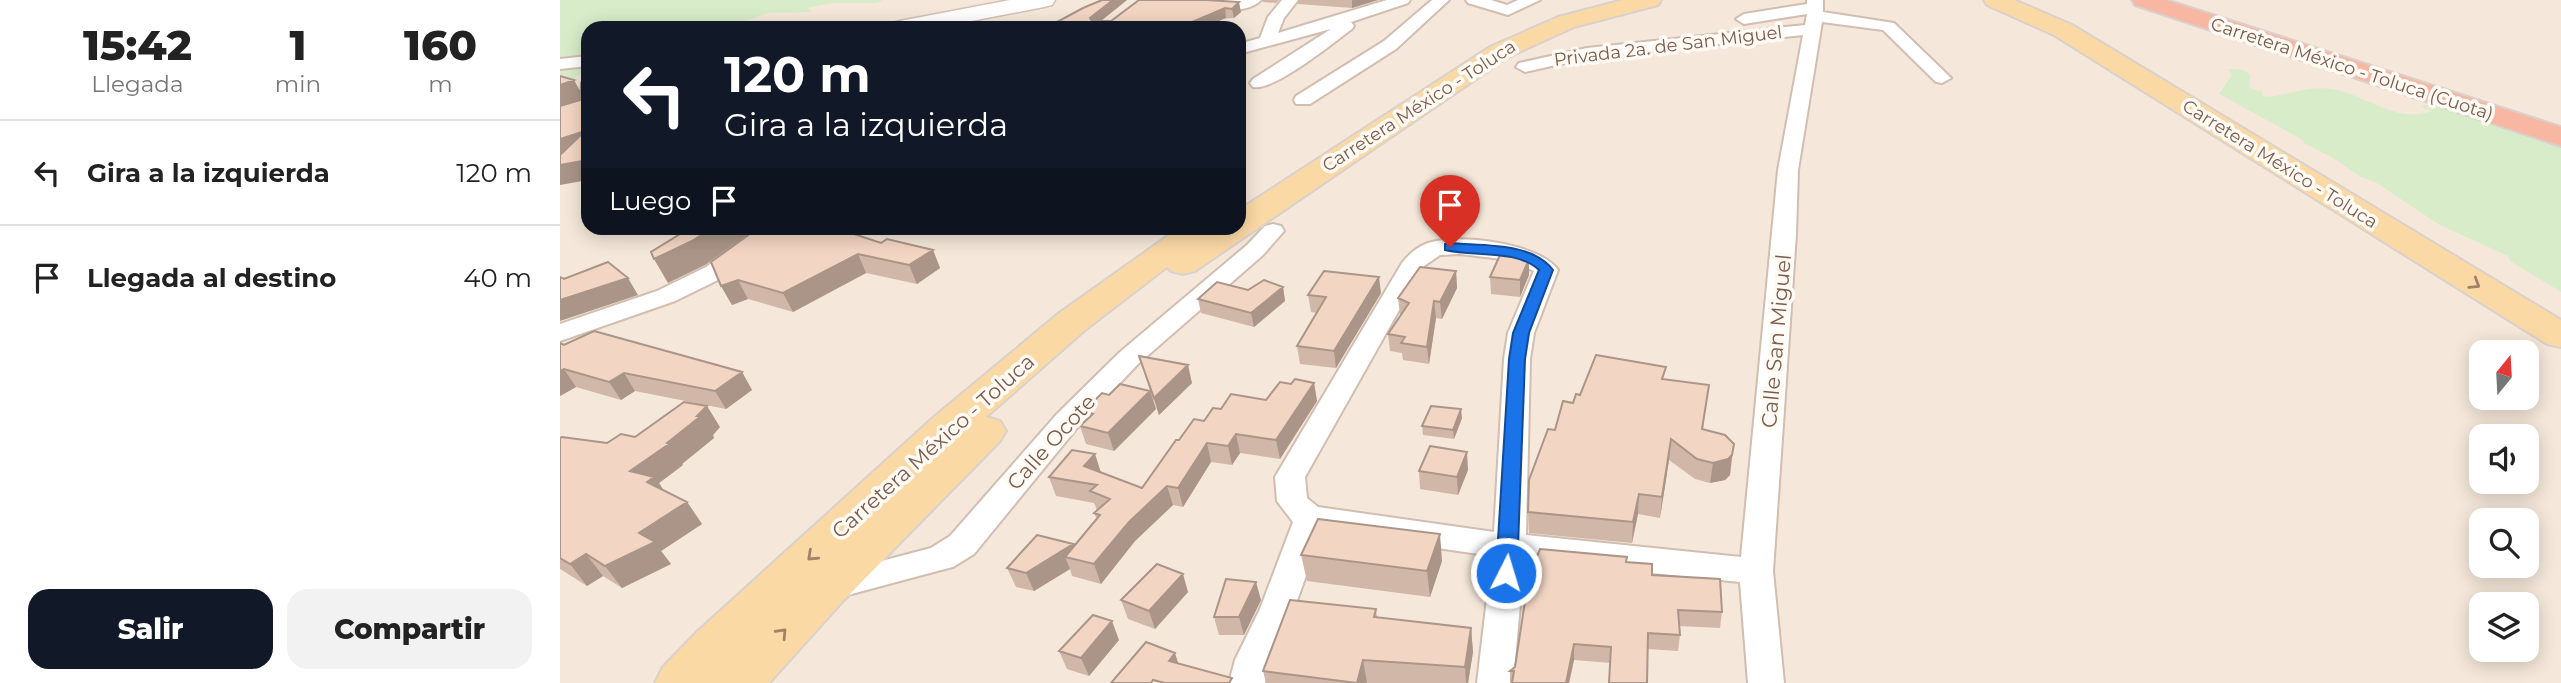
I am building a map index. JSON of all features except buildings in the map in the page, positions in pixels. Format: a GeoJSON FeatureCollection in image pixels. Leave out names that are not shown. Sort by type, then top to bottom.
{"type":"FeatureCollection","features":[{"type":"Feature","properties":{"kind":"highway","name":"Carretera México - Toluca (Cuota)"},"geometry":{"type":"LineString","coordinates":[[2143,0],[2561,137]]}},
{"type":"Feature","properties":{"kind":"highway","name":"Carretera México - Toluca (Cuota)"},"geometry":{"type":"LineString","coordinates":[[2188,0],[2561,118]]}},
{"type":"Feature","properties":{"kind":"main road","name":"Carretera México - Toluca"},"geometry":{"type":"LineString","coordinates":[[1246,198],[1478,49],[1540,21],[1613,0]]}},
{"type":"Feature","properties":{"kind":"main road","name":"Carretera México - Toluca"},"geometry":{"type":"LineString","coordinates":[[735,683],[824,588],[942,471],[1099,328],[1251,233],[1499,52],[1590,14],[1650,0]]}},
{"type":"Feature","properties":{"kind":"main road","name":"Carretera México - Toluca"},"geometry":{"type":"LineString","coordinates":[[1995,0],[2063,30],[2561,337]]}},
{"type":"Feature","properties":{"kind":"main road","name":"Carretera México - Toluca"},"geometry":{"type":"LineString","coordinates":[[2019,0],[2093,34],[2561,310]]}},
{"type":"Feature","properties":{"kind":"main road","name":"Carretera México - Toluca"},"geometry":{"type":"LineString","coordinates":[[682,683],[716,647],[980,401],[1123,281],[1190,235]]}},
{"type":"Feature","properties":{"kind":"street"},"geometry":{"type":"LineString","coordinates":[[936,21],[1044,0]]}},
{"type":"Feature","properties":{"kind":"street"},"geometry":{"type":"LineString","coordinates":[[1205,0],[1236,4],[1249,4],[1253,0]]}},
{"type":"Feature","properties":{"kind":"street"},"geometry":{"type":"LineString","coordinates":[[1266,41],[1276,17],[1290,0]]}},
{"type":"Feature","properties":{"kind":"street"},"geometry":{"type":"LineString","coordinates":[[1246,47],[1362,15],[1402,0]]}},
{"type":"Feature","properties":{"kind":"street"},"geometry":{"type":"LineString","coordinates":[[1303,100],[1391,45],[1441,0]]}},
{"type":"Feature","properties":{"kind":"street"},"geometry":{"type":"LineString","coordinates":[[1474,0],[1508,10],[1531,0]]}},
{"type":"Feature","properties":{"kind":"street"},"geometry":{"type":"LineString","coordinates":[[1726,20],[1814,13]]}},
{"type":"Feature","properties":{"kind":"street","name":"Privada 2a. de San Miguel"},"geometry":{"type":"LineString","coordinates":[[1525,67],[1587,53],[1814,13],[1888,26],[1942,78]]}},
{"type":"Feature","properties":{"kind":"street","name":"Calle San Miguel"},"geometry":{"type":"LineString","coordinates":[[1766,683],[1756,570],[1785,234],[1788,170],[1814,13]]}},
{"type":"Feature","properties":{"kind":"street"},"geometry":{"type":"LineString","coordinates":[[1259,83],[1362,15]]}},
{"type":"Feature","properties":{"kind":"street"},"geometry":{"type":"LineString","coordinates":[[560,64],[581,62]]}},
{"type":"Feature","properties":{"kind":"street","name":"Calle Ocote"},"geometry":{"type":"LineString","coordinates":[[824,588],[941,558],[962,545],[1067,421],[1251,233]]}},
{"type":"Feature","properties":{"kind":"street"},"geometry":{"type":"LineString","coordinates":[[560,333],[666,296],[715,272],[765,235]]}},
{"type":"Feature","properties":{"kind":"street"},"geometry":{"type":"LineString","coordinates":[[1495,683],[1509,546],[1517,359],[1521,333],[1546,270],[1536,260],[1521,255],[1450,247],[1426,252],[1414,263],[1290,477],[1290,498],[1301,513],[1311,518],[1509,546],[1756,570]]}},
{"type":"Feature","properties":{"kind":"street"},"geometry":{"type":"LineString","coordinates":[[1247,683],[1253,660],[1277,609],[1311,518]]}},
{"type":"Feature","properties":{"kind":"shaded area"},"geometry":{"type":"Polygon","coordinates":[[[560,0],[2561,0],[2561,683],[560,683],[560,0]]]}},
{"type":"Feature","properties":{"kind":"green space"},"geometry":{"type":"Polygon","coordinates":[[[560,0],[883,0],[877,3],[832,3],[808,8],[812,12],[768,13],[745,21],[581,21],[581,73],[560,91],[560,0]]]}},
{"type":"Feature","properties":{"kind":"green space"},"geometry":{"type":"Polygon","coordinates":[[[2228,69],[2243,70],[2251,75],[2250,88],[2262,92],[2263,97],[2323,88],[2345,92],[2406,114],[2431,111],[2422,107],[2424,105],[2447,107],[2561,144],[2561,292],[2510,261],[2508,256],[2438,224],[2377,183],[2361,177],[2303,140],[2219,94],[2232,75],[2228,69]]]}},
{"type":"Feature","properties":{"kind":"route"},"geometry":{"type":"LineString","coordinates":[[1450,247],[1521,255],[1544,264],[1546,270],[1521,333],[1517,359],[1506,573]]}}]}
